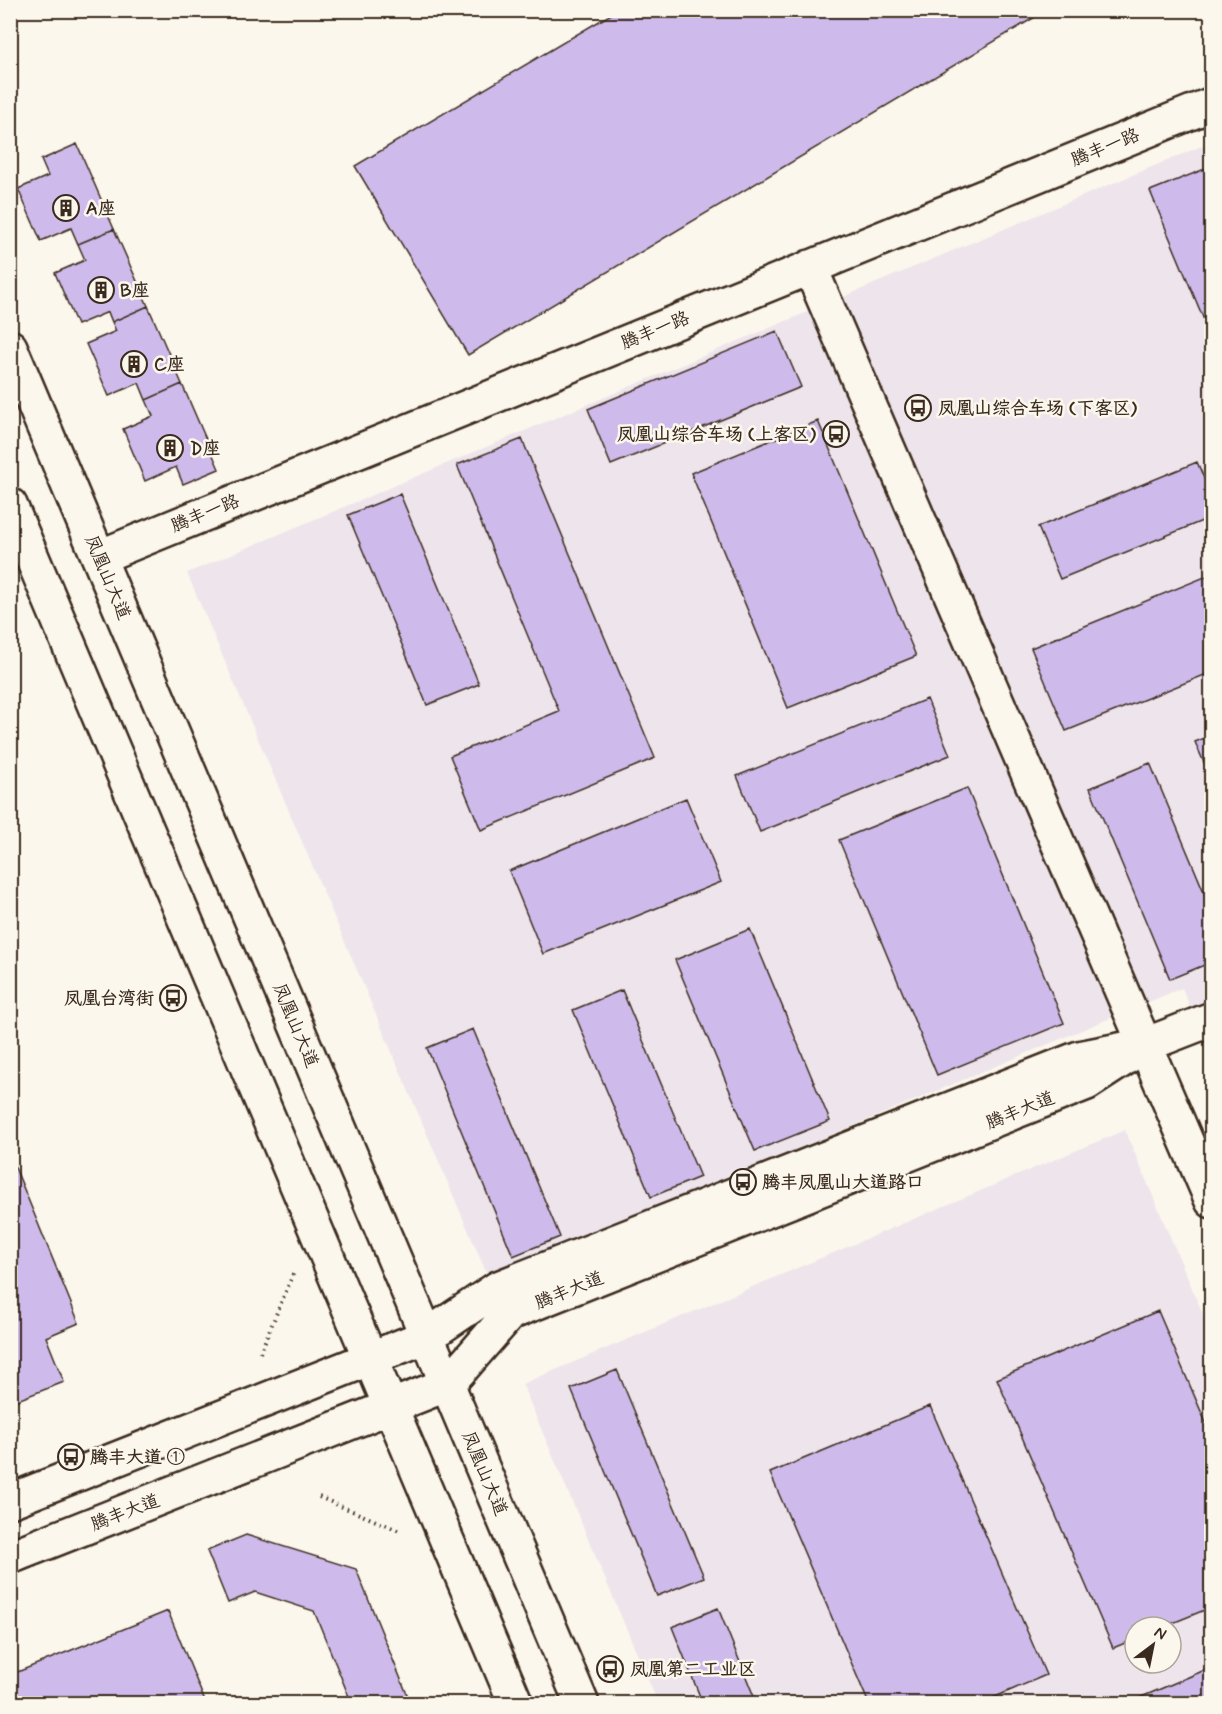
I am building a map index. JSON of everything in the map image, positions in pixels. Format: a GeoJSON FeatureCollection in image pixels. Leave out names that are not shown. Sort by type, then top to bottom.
{"type":"FeatureCollection","features":[{"type":"Feature","properties":{"kind":"street","name":"腾丰一路"},"geometry":{"type":"LineString","coordinates":[[99,557],[1212,104]]}},
{"type":"Feature","properties":{"kind":"street"},"geometry":{"type":"LineString","coordinates":[[810,267],[1212,1201]]}},
{"type":"Feature","properties":{"kind":"street","name":"凤凰山大道"},"geometry":{"type":"LineString","coordinates":[[10,347],[582,1704]]}},
{"type":"Feature","properties":{"kind":"street"},"geometry":{"type":"LineString","coordinates":[[10,505],[516,1704]]}},
{"type":"Feature","properties":{"kind":"street","name":"腾丰大道"},"geometry":{"type":"LineString","coordinates":[[10,1500],[427,1336],[498,1288],[1078,1058],[1145,1045],[1212,1019]]}},
{"type":"Feature","properties":{"kind":"street","name":"腾丰大道"},"geometry":{"type":"LineString","coordinates":[[10,1557],[448,1384],[510,1313],[1087,1083],[1145,1045]]}},
{"type":"Feature","properties":{"kind":"path"},"geometry":{"type":"LineString","coordinates":[[260,1353],[294,1272]]}},
{"type":"Feature","properties":{"kind":"path"},"geometry":{"type":"LineString","coordinates":[[319,1497],[400,1531]]}},
{"type":"Feature","properties":{"kind":"shaded area"},"geometry":{"type":"Polygon","coordinates":[[[1211,142],[1211,1057],[1182,988],[489,1279],[187,573],[1211,142]]]}},
{"type":"Feature","properties":{"kind":"shaded area"},"geometry":{"type":"Polygon","coordinates":[[[1125,1130],[1211,1333],[1211,1703],[658,1703],[522,1384],[1125,1130]]]}},
{"type":"Feature","properties":{"kind":"building"},"geometry":{"type":"Polygon","coordinates":[[[618,10],[1047,10],[468,355],[355,166],[618,10]]]}},
{"type":"Feature","properties":{"kind":"building","name":"A座"},"geometry":{"type":"Polygon","coordinates":[[[77,144],[114,229],[78,244],[71,228],[41,241],[18,189],[48,176],[41,160],[77,144]]]}},
{"type":"Feature","properties":{"kind":"building"},"geometry":{"type":"Polygon","coordinates":[[[1212,166],[1212,339],[1150,191],[1212,166]]]}},
{"type":"Feature","properties":{"kind":"building","name":"B座"},"geometry":{"type":"Polygon","coordinates":[[[114,229],[148,306],[112,322],[108,312],[77,325],[55,273],[85,260],[78,244],[114,229]]]}},
{"type":"Feature","properties":{"kind":"building","name":"C座"},"geometry":{"type":"Polygon","coordinates":[[[148,306],[182,384],[146,400],[139,383],[109,396],[86,344],[116,331],[112,322],[148,306]]]}},
{"type":"Feature","properties":{"kind":"building"},"geometry":{"type":"Polygon","coordinates":[[[777,331],[801,387],[611,465],[588,409],[777,331]]]}},
{"type":"Feature","properties":{"kind":"building","name":"D座"},"geometry":{"type":"Polygon","coordinates":[[[182,384],[219,469],[183,484],[176,467],[145,481],[123,429],[153,416],[146,400],[182,384]]]}},
{"type":"Feature","properties":{"kind":"building"},"geometry":{"type":"Polygon","coordinates":[[[818,421],[916,656],[788,708],[691,473],[818,421]]]}},
{"type":"Feature","properties":{"kind":"building"},"geometry":{"type":"Polygon","coordinates":[[[522,439],[655,758],[481,830],[450,756],[559,711],[457,465],[522,439]]]}},
{"type":"Feature","properties":{"kind":"building"},"geometry":{"type":"Polygon","coordinates":[[[1197,462],[1212,497],[1212,517],[1060,579],[1038,527],[1197,462]]]}},
{"type":"Feature","properties":{"kind":"building"},"geometry":{"type":"Polygon","coordinates":[[[400,494],[479,684],[427,705],[348,515],[400,494]]]}},
{"type":"Feature","properties":{"kind":"building"},"geometry":{"type":"Polygon","coordinates":[[[1212,574],[1212,672],[1066,731],[1031,648],[1212,574]]]}},
{"type":"Feature","properties":{"kind":"building"},"geometry":{"type":"Polygon","coordinates":[[[927,699],[950,755],[760,832],[737,776],[927,699]]]}},
{"type":"Feature","properties":{"kind":"building"},"geometry":{"type":"Polygon","coordinates":[[[1212,735],[1212,781],[1195,742],[1212,735]]]}},
{"type":"Feature","properties":{"kind":"building"},"geometry":{"type":"Polygon","coordinates":[[[1150,763],[1212,911],[1212,962],[1170,979],[1090,788],[1150,763]]]}},
{"type":"Feature","properties":{"kind":"building"},"geometry":{"type":"Polygon","coordinates":[[[967,788],[1064,1023],[937,1075],[839,840],[967,788]]]}},
{"type":"Feature","properties":{"kind":"building"},"geometry":{"type":"Polygon","coordinates":[[[686,798],[721,882],[543,954],[509,871],[686,798]]]}},
{"type":"Feature","properties":{"kind":"building"},"geometry":{"type":"Polygon","coordinates":[[[750,929],[830,1121],[755,1151],[675,960],[750,929]]]}},
{"type":"Feature","properties":{"kind":"building"},"geometry":{"type":"Polygon","coordinates":[[[622,990],[700,1177],[651,1197],[573,1010],[622,990]]]}},
{"type":"Feature","properties":{"kind":"building"},"geometry":{"type":"Polygon","coordinates":[[[473,1029],[560,1237],[513,1256],[427,1048],[473,1029]]]}},
{"type":"Feature","properties":{"kind":"building"},"geometry":{"type":"Polygon","coordinates":[[[12,1160],[79,1323],[46,1337],[64,1382],[10,1403],[12,1160]]]}},
{"type":"Feature","properties":{"kind":"building"},"geometry":{"type":"Polygon","coordinates":[[[1158,1311],[1212,1437],[1212,1607],[1183,1619],[1183,1615],[1123,1615],[1123,1644],[1113,1648],[997,1379],[1158,1311]]]}},
{"type":"Feature","properties":{"kind":"building"},"geometry":{"type":"Polygon","coordinates":[[[617,1370],[704,1577],[657,1596],[571,1389],[617,1370]]]}},
{"type":"Feature","properties":{"kind":"building"},"geometry":{"type":"Polygon","coordinates":[[[930,1406],[1046,1675],[979,1704],[869,1704],[770,1473],[930,1406]]]}},
{"type":"Feature","properties":{"kind":"building"},"geometry":{"type":"Polygon","coordinates":[[[246,1535],[356,1569],[411,1704],[352,1704],[314,1611],[255,1592],[228,1603],[207,1551],[246,1535]]]}},
{"type":"Feature","properties":{"kind":"building"},"geometry":{"type":"Polygon","coordinates":[[[718,1608],[757,1704],[703,1704],[672,1627],[718,1608]]]}},
{"type":"Feature","properties":{"kind":"building"},"geometry":{"type":"Polygon","coordinates":[[[168,1611],[206,1704],[10,1704],[10,1675],[168,1611]]]}},
{"type":"Feature","properties":{"kind":"building"},"geometry":{"type":"Polygon","coordinates":[[[1212,1667],[1212,1704],[1125,1704],[1212,1667]]]}},
{"type":"Feature","properties":{"kind":"place","name":"A座"},"geometry":{"type":"Point","coordinates":[66,208]}},
{"type":"Feature","properties":{"kind":"place","name":"B座"},"geometry":{"type":"Point","coordinates":[101,290]}},
{"type":"Feature","properties":{"kind":"place","name":"C座"},"geometry":{"type":"Point","coordinates":[134,364]}},
{"type":"Feature","properties":{"kind":"place","name":"凤凰山综合车场 (下客区)"},"geometry":{"type":"Point","coordinates":[918,408]}},
{"type":"Feature","properties":{"kind":"place","name":"凤凰山综合车场 (上客区)"},"geometry":{"type":"Point","coordinates":[836,434]}},
{"type":"Feature","properties":{"kind":"place","name":"D座"},"geometry":{"type":"Point","coordinates":[170,448]}},
{"type":"Feature","properties":{"kind":"place","name":"凤凰台湾街"},"geometry":{"type":"Point","coordinates":[173,998]}},
{"type":"Feature","properties":{"kind":"place","name":"腾丰凤凰山大道路口"},"geometry":{"type":"Point","coordinates":[743,1182]}},
{"type":"Feature","properties":{"kind":"place","name":"腾丰大道 ①"},"geometry":{"type":"Point","coordinates":[71,1457]}},
{"type":"Feature","properties":{"kind":"place","name":"凤凰第二工业区"},"geometry":{"type":"Point","coordinates":[610,1669]}}]}
